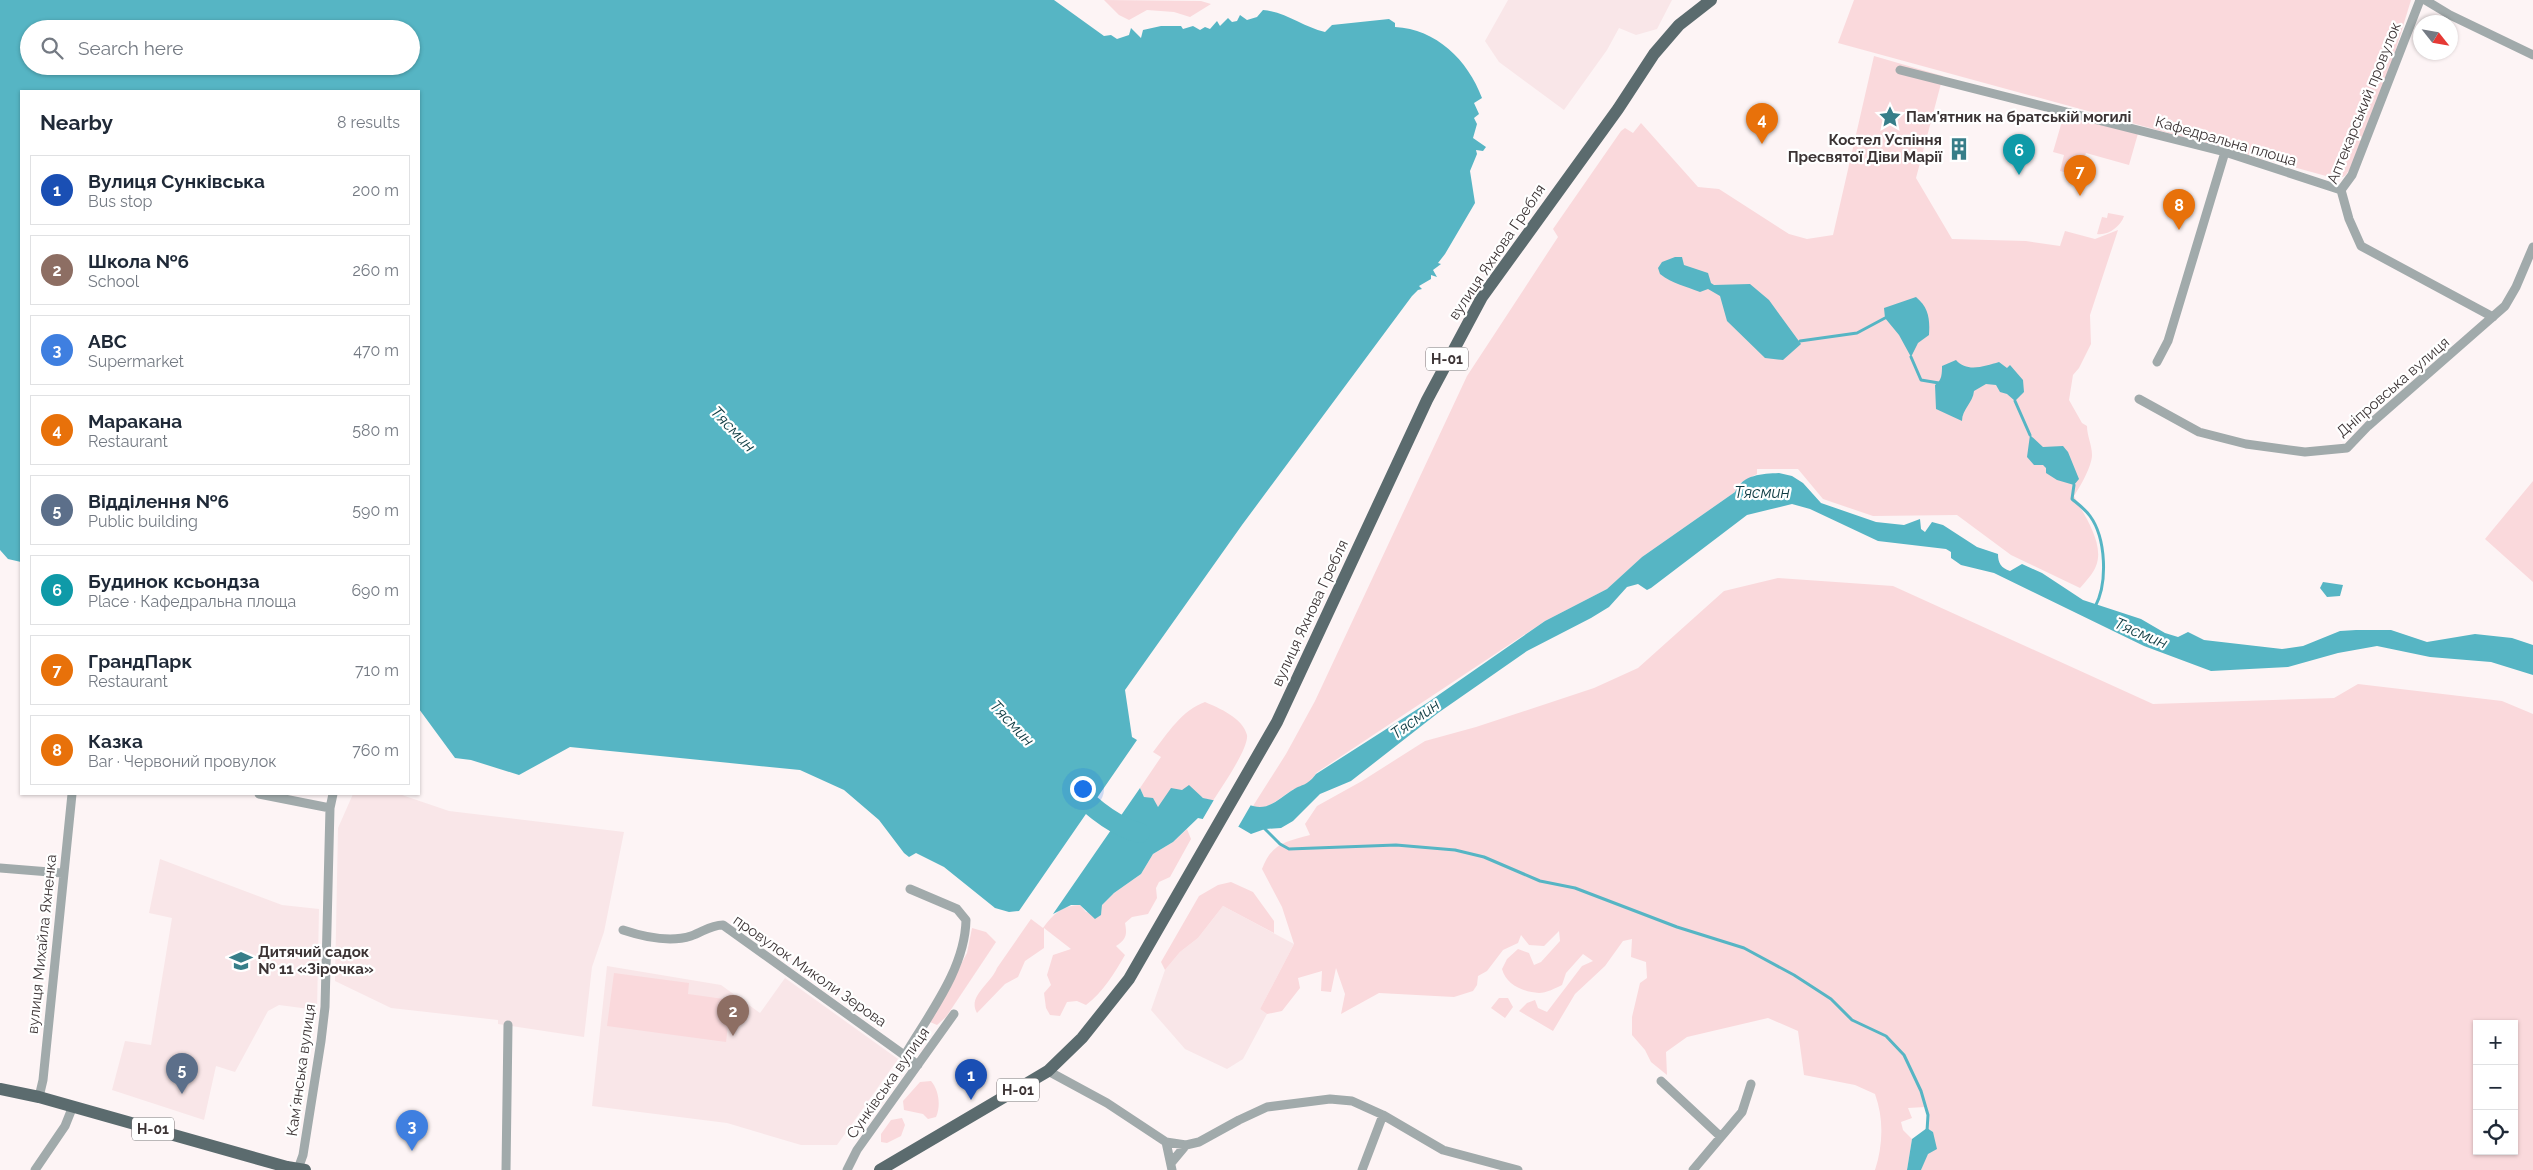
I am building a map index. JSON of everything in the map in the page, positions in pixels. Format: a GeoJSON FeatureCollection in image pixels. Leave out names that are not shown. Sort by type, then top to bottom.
{"type":"FeatureCollection","features":[{"type":"Feature","properties":{"kind":"main road","name":"вулиця Яхнова Гребля"},"geometry":{"type":"LineString","coordinates":[[880,1170],[1048,1071],[1082,1038],[1129,979],[1259,755],[1284,708],[1427,400],[1482,297],[1654,54],[1679,25],[1707,3]]}},
{"type":"Feature","properties":{"kind":"main road","name":"Н-01"},"geometry":{"type":"LineString","coordinates":[[0,1089],[73,1106],[294,1169]]}},
{"type":"Feature","properties":{"kind":"street","name":"Аптекарський провулок"},"geometry":{"type":"LineString","coordinates":[[2420,0],[2352,175],[2341,190],[2349,219],[2361,246],[2493,317]]}},
{"type":"Feature","properties":{"kind":"street"},"geometry":{"type":"LineString","coordinates":[[2425,0],[2450,15],[2533,54]]}},
{"type":"Feature","properties":{"kind":"street","name":"Кафедральна площа"},"geometry":{"type":"LineString","coordinates":[[1900,70],[2225,152],[2341,190]]}},
{"type":"Feature","properties":{"kind":"street"},"geometry":{"type":"LineString","coordinates":[[2157,362],[2168,340],[2225,152]]}},
{"type":"Feature","properties":{"kind":"street","name":"Дніпровська вулиця"},"geometry":{"type":"LineString","coordinates":[[2139,398],[2200,432],[2246,444],[2305,452],[2348,448],[2368,426],[2505,306],[2516,287],[2533,247]]}},
{"type":"Feature","properties":{"kind":"street","name":"вулиця Михайла Яхненка"},"geometry":{"type":"LineString","coordinates":[[39,1097],[43,1080],[62,873],[72,795]]}},
{"type":"Feature","properties":{"kind":"street"},"geometry":{"type":"LineString","coordinates":[[265,795],[330,808]]}},
{"type":"Feature","properties":{"kind":"street","name":"Камʼянська вулиця"},"geometry":{"type":"LineString","coordinates":[[294,1169],[318,1060],[325,1007],[330,808],[333,795]]}},
{"type":"Feature","properties":{"kind":"street"},"geometry":{"type":"LineString","coordinates":[[0,868],[62,873]]}},
{"type":"Feature","properties":{"kind":"street","name":"Сунківська вулиця"},"geometry":{"type":"LineString","coordinates":[[905,1055],[947,984],[962,952],[966,920],[957,909],[910,889]]}},
{"type":"Feature","properties":{"kind":"street","name":"провулок Миколи Зерова"},"geometry":{"type":"LineString","coordinates":[[622,930],[643,936],[679,939],[693,935],[713,925],[723,926],[918,1065]]}},
{"type":"Feature","properties":{"kind":"street","name":"Сунківська вулиця"},"geometry":{"type":"LineString","coordinates":[[846,1170],[857,1150],[954,1014]]}},
{"type":"Feature","properties":{"kind":"street"},"geometry":{"type":"LineString","coordinates":[[506,1170],[508,1025]]}},
{"type":"Feature","properties":{"kind":"street"},"geometry":{"type":"LineString","coordinates":[[1048,1071],[1116,1108],[1166,1142],[1186,1145],[1199,1142],[1267,1107],[1330,1099],[1352,1101],[1383,1115],[1443,1150],[1518,1170]]}},
{"type":"Feature","properties":{"kind":"street"},"geometry":{"type":"LineString","coordinates":[[1661,1081],[1721,1137]]}},
{"type":"Feature","properties":{"kind":"street"},"geometry":{"type":"LineString","coordinates":[[1693,1170],[1742,1112],[1751,1084]]}},
{"type":"Feature","properties":{"kind":"street"},"geometry":{"type":"LineString","coordinates":[[35,1170],[65,1126],[73,1106]]}},
{"type":"Feature","properties":{"kind":"street"},"geometry":{"type":"LineString","coordinates":[[1362,1170],[1383,1115]]}},
{"type":"Feature","properties":{"kind":"street"},"geometry":{"type":"LineString","coordinates":[[1166,1142],[1171,1166]]}},
{"type":"Feature","properties":{"kind":"street"},"geometry":{"type":"LineString","coordinates":[[1171,1166],[1186,1145]]}},
{"type":"Feature","properties":{"kind":"shaded area"},"geometry":{"type":"Polygon","coordinates":[[[1104,0],[1201,1],[1211,4],[1190,17],[1174,12],[1147,10],[1129,20],[1119,15],[1104,0]]]}},
{"type":"Feature","properties":{"kind":"shaded area"},"geometry":{"type":"Polygon","coordinates":[[[1508,0],[1672,0],[1657,29],[1636,35],[1619,28],[1607,50],[1564,110],[1499,62],[1485,41],[1508,0]]]}},
{"type":"Feature","properties":{"kind":"shaded area"},"geometry":{"type":"Polygon","coordinates":[[[1854,0],[2411,0],[2389,72],[2350,169],[2345,176],[2337,179],[1838,43],[1854,0]]]}},
{"type":"Feature","properties":{"kind":"shaded area"},"geometry":{"type":"Polygon","coordinates":[[[1874,56],[1943,76],[1916,178],[1952,239],[2026,241],[2060,246],[2065,231],[2095,239],[2118,230],[2090,315],[2091,344],[2079,368],[2073,375],[2069,400],[2082,423],[2087,426],[2092,451],[2088,470],[2074,496],[2088,521],[2098,548],[2096,566],[2086,581],[2080,588],[2011,555],[1957,515],[1873,516],[1823,499],[1798,469],[1757,469],[1757,474],[1738,484],[1735,492],[1642,557],[1607,589],[1545,621],[1316,773],[1307,784],[1293,790],[1268,806],[1258,808],[1253,806],[1286,754],[1315,701],[1467,376],[1558,237],[1553,229],[1621,131],[1625,128],[1633,133],[1641,123],[1698,187],[1719,189],[1789,234],[1807,239],[1833,235],[1874,56]]]}},
{"type":"Feature","properties":{"kind":"shaded area"},"geometry":{"type":"Polygon","coordinates":[[[2065,111],[2139,130],[2129,165],[2086,153],[2079,176],[2060,171],[2064,155],[2053,152],[2065,111]]]}},
{"type":"Feature","properties":{"kind":"shaded area"},"geometry":{"type":"Polygon","coordinates":[[[2108,213],[2124,216],[2114,230],[2097,234],[2102,217],[2107,218],[2108,213]]]}},
{"type":"Feature","properties":{"kind":"shaded area"},"geometry":{"type":"Polygon","coordinates":[[[2533,481],[2533,582],[2485,539],[2533,481]]]}},
{"type":"Feature","properties":{"kind":"shaded area"},"geometry":{"type":"Polygon","coordinates":[[[1778,578],[1893,586],[2153,704],[2334,698],[2358,684],[2502,701],[2533,714],[2533,1170],[1921,1170],[1933,1132],[1927,1128],[1928,1115],[1925,1107],[1908,1108],[1912,1118],[1901,1122],[1903,1130],[1912,1139],[1907,1170],[1875,1170],[1880,1151],[1881,1122],[1875,1094],[1855,1085],[1804,1075],[1798,1031],[1768,1018],[1687,1037],[1666,1052],[1667,1075],[1651,1062],[1645,1050],[1632,1035],[1632,1017],[1640,983],[1647,978],[1646,962],[1631,957],[1632,939],[1623,941],[1605,966],[1575,994],[1553,1031],[1519,1011],[1527,1003],[1535,1000],[1538,1008],[1547,1012],[1582,966],[1593,961],[1583,954],[1566,973],[1562,985],[1542,993],[1516,987],[1507,979],[1502,969],[1507,959],[1518,949],[1529,953],[1534,965],[1541,962],[1560,941],[1559,931],[1544,946],[1529,945],[1521,935],[1518,943],[1503,950],[1487,971],[1478,976],[1477,985],[1473,991],[1454,997],[1379,993],[1341,1014],[1345,994],[1336,968],[1331,992],[1321,991],[1322,971],[1298,978],[1300,988],[1282,1011],[1267,1014],[1260,1009],[1294,944],[1282,907],[1262,869],[1270,854],[1280,845],[1310,835],[1305,824],[1317,806],[1362,781],[1425,741],[1476,727],[1594,688],[1638,668],[1724,591],[1778,578]]]}},
{"type":"Feature","properties":{"kind":"shaded area"},"geometry":{"type":"Polygon","coordinates":[[[1205,702],[1230,714],[1241,724],[1247,735],[1244,749],[1213,801],[1203,798],[1195,792],[1158,808],[1144,797],[1140,788],[1161,757],[1153,752],[1182,716],[1205,702]]]}},
{"type":"Feature","properties":{"kind":"shaded area"},"geometry":{"type":"Polygon","coordinates":[[[353,795],[402,795],[449,811],[624,832],[604,932],[592,967],[584,1037],[498,1024],[498,1020],[391,1008],[335,981],[338,828],[353,795]]]}},
{"type":"Feature","properties":{"kind":"shaded area"},"geometry":{"type":"Polygon","coordinates":[[[1187,829],[1191,839],[1170,877],[1159,882],[1156,888],[1157,898],[1148,914],[1132,917],[1125,923],[1125,936],[1116,946],[1125,955],[1108,982],[1092,1000],[1086,1005],[1077,1001],[1067,1002],[1060,1016],[1050,1015],[1046,1008],[1044,993],[1051,985],[1047,975],[1053,955],[1071,949],[1044,928],[1044,948],[1025,961],[1018,977],[1005,984],[977,1013],[975,1001],[977,996],[1031,919],[1043,928],[1059,911],[1074,905],[1080,905],[1086,912],[1101,914],[1102,905],[1114,893],[1141,874],[1153,854],[1173,842],[1187,829]]]}},
{"type":"Feature","properties":{"kind":"shaded area","name":"Дитячий садок № 11 «Зірочка»"},"geometry":{"type":"Polygon","coordinates":[[[160,859],[282,905],[319,909],[317,1010],[279,1005],[268,1011],[235,1072],[216,1066],[204,1120],[112,1090],[125,1041],[151,1045],[172,918],[149,913],[160,859]]]}},
{"type":"Feature","properties":{"kind":"shaded area"},"geometry":{"type":"Polygon","coordinates":[[[1231,882],[1253,892],[1274,921],[1274,933],[1223,906],[1198,938],[1180,952],[1165,970],[1161,962],[1199,896],[1218,885],[1231,882]]]}},
{"type":"Feature","properties":{"kind":"shaded area"},"geometry":{"type":"Polygon","coordinates":[[[1223,906],[1294,944],[1260,1009],[1267,1014],[1243,1059],[1227,1069],[1185,1049],[1151,1010],[1165,970],[1180,952],[1198,938],[1223,906]]]}},
{"type":"Feature","properties":{"kind":"shaded area"},"geometry":{"type":"Polygon","coordinates":[[[972,928],[986,932],[996,942],[946,1017],[937,1025],[930,1022],[967,953],[972,928]]]}},
{"type":"Feature","properties":{"kind":"shaded area"},"geometry":{"type":"Polygon","coordinates":[[[607,966],[721,985],[760,1013],[785,978],[898,1059],[837,1145],[801,1145],[727,1123],[592,1106],[607,966]]]}},
{"type":"Feature","properties":{"kind":"shaded area"},"geometry":{"type":"Polygon","coordinates":[[[614,973],[689,983],[688,994],[731,1000],[726,1042],[607,1026],[614,973]]]}},
{"type":"Feature","properties":{"kind":"shaded area"},"geometry":{"type":"Polygon","coordinates":[[[1499,998],[1508,998],[1513,1007],[1505,1018],[1491,1008],[1499,998]]]}},
{"type":"Feature","properties":{"kind":"shaded area"},"geometry":{"type":"Polygon","coordinates":[[[931,1081],[936,1089],[938,1098],[936,1117],[928,1119],[923,1114],[904,1110],[903,1101],[920,1082],[931,1081]]]}},
{"type":"Feature","properties":{"kind":"shaded area"},"geometry":{"type":"Polygon","coordinates":[[[902,1118],[905,1125],[901,1136],[887,1143],[881,1142],[881,1134],[891,1120],[902,1118]]]}},
{"type":"Feature","properties":{"kind":"water"},"geometry":{"type":"Polygon","coordinates":[[[0,0],[1054,0],[1104,36],[1111,35],[1117,39],[1129,35],[1131,28],[1141,38],[1143,30],[1161,26],[1181,26],[1183,29],[1193,26],[1200,30],[1205,27],[1210,29],[1217,21],[1220,26],[1228,18],[1232,22],[1237,21],[1240,15],[1247,20],[1257,17],[1263,10],[1271,11],[1325,32],[1332,25],[1389,19],[1395,23],[1395,27],[1410,29],[1424,34],[1437,40],[1449,49],[1468,71],[1482,98],[1474,103],[1479,114],[1474,118],[1477,124],[1473,138],[1486,147],[1483,151],[1476,150],[1477,154],[1470,171],[1475,203],[1438,263],[1441,264],[1433,270],[1437,277],[1431,275],[1431,279],[1419,286],[1422,289],[1412,296],[1242,525],[1125,690],[1132,737],[1137,740],[1019,911],[1009,912],[995,908],[944,867],[916,853],[909,857],[879,820],[844,790],[800,770],[570,747],[519,775],[471,760],[455,758],[420,710],[420,90],[20,90],[20,562],[8,559],[0,550],[0,0]]]}},
{"type":"Feature","properties":{"kind":"water"},"geometry":{"type":"Polygon","coordinates":[[[1675,257],[1682,257],[1684,265],[1708,273],[1711,283],[1714,285],[1750,284],[1769,300],[1801,344],[1783,360],[1765,358],[1727,321],[1720,296],[1708,289],[1700,292],[1660,274],[1658,268],[1662,262],[1675,257]]]}},
{"type":"Feature","properties":{"kind":"water"},"geometry":{"type":"Polygon","coordinates":[[[1916,297],[1924,305],[1928,314],[1929,335],[1918,343],[1911,357],[1899,335],[1885,318],[1884,308],[1916,297]]]}},
{"type":"Feature","properties":{"kind":"water"},"geometry":{"type":"Polygon","coordinates":[[[1956,360],[1960,364],[1971,367],[1982,367],[1999,362],[2007,368],[2010,365],[2023,380],[2024,392],[2015,401],[2007,394],[2000,392],[1996,385],[1986,384],[1974,391],[1962,421],[1936,409],[1935,385],[1942,374],[1942,366],[1956,360]]]}},
{"type":"Feature","properties":{"kind":"water"},"geometry":{"type":"Polygon","coordinates":[[[2030,435],[2043,447],[2063,446],[2068,452],[2079,479],[2074,485],[2057,480],[2046,473],[2046,468],[2043,465],[2034,465],[2027,457],[2030,435]]]}},
{"type":"Feature","properties":{"kind":"water","name":"Тясмин"},"geometry":{"type":"Polygon","coordinates":[[[1779,473],[1792,476],[1803,483],[1821,503],[1876,522],[1904,525],[1920,519],[1921,529],[1925,532],[1932,522],[1943,525],[1977,547],[1998,554],[2001,565],[2007,570],[2010,571],[2022,564],[2042,573],[2083,600],[2141,619],[2165,633],[2178,637],[2188,632],[2204,640],[2282,649],[2303,646],[2340,631],[2391,630],[2427,642],[2475,634],[2512,638],[2533,645],[2533,675],[2491,662],[2430,657],[2377,646],[2338,653],[2288,667],[2211,671],[2144,646],[1994,573],[1961,565],[1951,558],[1951,552],[1946,549],[1878,541],[1810,509],[1792,504],[1747,515],[1651,588],[1647,590],[1638,584],[1627,587],[1609,607],[1527,651],[1438,713],[1351,781],[1320,794],[1293,821],[1281,828],[1265,829],[1251,834],[1239,827],[1198,818],[1173,842],[1153,854],[1141,874],[1114,893],[1102,905],[1101,915],[1095,919],[1080,905],[1071,905],[1053,914],[1140,788],[1144,797],[1153,798],[1158,807],[1171,788],[1182,790],[1189,785],[1203,798],[1245,807],[1248,804],[1260,807],[1271,804],[1307,783],[1316,774],[1427,703],[1545,621],[1607,589],[1642,557],[1735,492],[1738,486],[1748,478],[1779,473]]]}},
{"type":"Feature","properties":{"kind":"water"},"geometry":{"type":"Polygon","coordinates":[[[2323,582],[2343,585],[2340,596],[2327,597],[2320,588],[2323,582]]]}},
{"type":"Feature","properties":{"kind":"water"},"geometry":{"type":"Polygon","coordinates":[[[1927,1128],[1933,1132],[1937,1149],[1928,1154],[1921,1170],[1907,1170],[1912,1139],[1927,1128]]]}},
{"type":"Feature","properties":{"kind":"pier"},"geometry":{"type":"Polygon","coordinates":[[[1215,798],[1244,805],[1248,802],[1252,803],[1237,829],[1201,822],[1215,798]]]}},
{"type":"Feature","properties":{"kind":"waterway"},"geometry":{"type":"LineString","coordinates":[[1800,341],[1857,333],[1885,318]]}},
{"type":"Feature","properties":{"kind":"waterway"},"geometry":{"type":"LineString","coordinates":[[1911,357],[1921,380],[1939,383]]}},
{"type":"Feature","properties":{"kind":"waterway"},"geometry":{"type":"LineString","coordinates":[[2015,401],[2030,435]]}},
{"type":"Feature","properties":{"kind":"waterway"},"geometry":{"type":"LineString","coordinates":[[2074,485],[2072,499],[2090,516],[2095,525],[2102,548],[2102,586],[2095,607]]}},
{"type":"Feature","properties":{"kind":"waterway","name":"Тясмин"},"geometry":{"type":"LineString","coordinates":[[1072,787],[1086,801],[1111,820],[1140,833]]}},
{"type":"Feature","properties":{"kind":"waterway"},"geometry":{"type":"LineString","coordinates":[[1262,826],[1280,844],[1289,849],[1396,845],[1455,850],[1484,857],[1540,881],[1575,888],[1677,927],[1744,948],[1794,975],[1831,999],[1852,1020],[1886,1036],[1904,1055],[1921,1091],[1928,1115],[1927,1131]]}},
{"type":"Feature","properties":{"kind":"place","name":"Пам'ятник на братській могилі"},"geometry":{"type":"Point","coordinates":[1890,117]}},
{"type":"Feature","properties":{"kind":"place","name":"Маракана"},"geometry":{"type":"Point","coordinates":[1762,144]}},
{"type":"Feature","properties":{"kind":"place","name":"Костел Успіння Пресвятої Діви Марії"},"geometry":{"type":"Point","coordinates":[1959,149]}},
{"type":"Feature","properties":{"kind":"place","name":"Будинок ксьондза"},"geometry":{"type":"Point","coordinates":[2019,175]}},
{"type":"Feature","properties":{"kind":"place","name":"ГрандПарк"},"geometry":{"type":"Point","coordinates":[2080,196]}},
{"type":"Feature","properties":{"kind":"place","name":"Казка"},"geometry":{"type":"Point","coordinates":[2179,230]}},
{"type":"Feature","properties":{"kind":"place","name":"Дитячий садок № 11 «Зірочка»"},"geometry":{"type":"Point","coordinates":[241,961]}},
{"type":"Feature","properties":{"kind":"place","name":"Школа №6"},"geometry":{"type":"Point","coordinates":[733,1036]}},
{"type":"Feature","properties":{"kind":"place","name":"Відділення №6"},"geometry":{"type":"Point","coordinates":[182,1094]}},
{"type":"Feature","properties":{"kind":"place","name":"Вулиця Сунківська"},"geometry":{"type":"Point","coordinates":[971,1100]}},
{"type":"Feature","properties":{"kind":"place","name":"ABC"},"geometry":{"type":"Point","coordinates":[412,1151]}}]}
